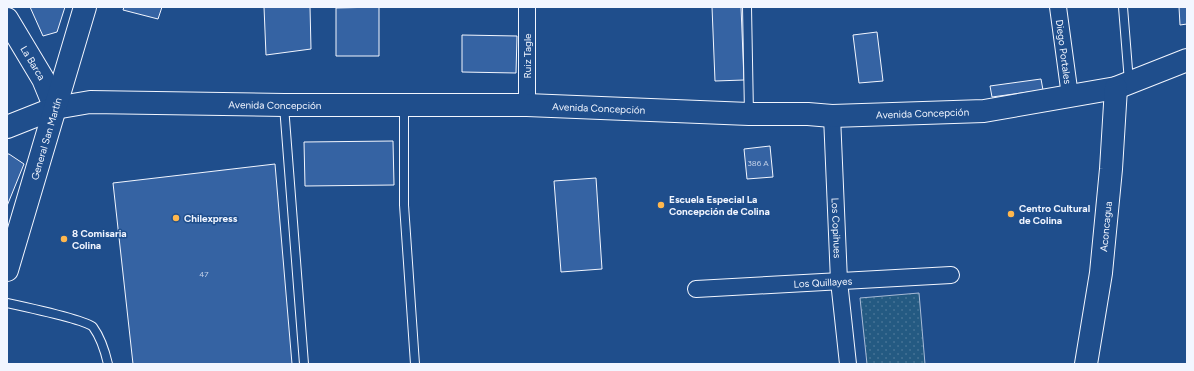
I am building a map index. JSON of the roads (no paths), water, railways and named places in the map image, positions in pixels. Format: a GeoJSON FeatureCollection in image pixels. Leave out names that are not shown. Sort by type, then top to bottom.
{"type":"FeatureCollection","features":[{"type":"Feature","properties":{"kind":"street","name":"General San Martín"},"geometry":{"type":"LineString","coordinates":[[7,270],[85,7]]}},
{"type":"Feature","properties":{"kind":"street","name":"Ruiz Tagle"},"geometry":{"type":"LineString","coordinates":[[527,105],[528,7]]}},
{"type":"Feature","properties":{"kind":"street","name":"Diego Portales"},"geometry":{"type":"LineString","coordinates":[[1058,7],[1070,96]]}},
{"type":"Feature","properties":{"kind":"street","name":"La Barca"},"geometry":{"type":"LineString","coordinates":[[7,19],[43,78],[55,108]]}},
{"type":"Feature","properties":{"kind":"street","name":"Avenida Concepción"},"geometry":{"type":"LineString","coordinates":[[7,127],[55,108],[90,102],[284,105],[527,105],[832,116],[984,111],[1123,86],[1187,60]]}},
{"type":"Feature","properties":{"kind":"street","name":"Aconcagua"},"geometry":{"type":"LineString","coordinates":[[1086,364],[1101,273],[1111,169],[1123,86]]}},
{"type":"Feature","properties":{"kind":"street","name":"Los Copihues"},"geometry":{"type":"LineString","coordinates":[[832,116],[839,281],[848,364]]}},
{"type":"Feature","properties":{"kind":"street","name":"Los Quillayes"},"geometry":{"type":"LineString","coordinates":[[696,289],[951,275]]}},
{"type":"Feature","properties":{"kind":"lane"},"geometry":{"type":"LineString","coordinates":[[747,7],[749,114]]}},
{"type":"Feature","properties":{"kind":"lane"},"geometry":{"type":"LineString","coordinates":[[1123,86],[1124,7]]}},
{"type":"Feature","properties":{"kind":"lane"},"geometry":{"type":"LineString","coordinates":[[284,105],[304,364]]}},
{"type":"Feature","properties":{"kind":"lane"},"geometry":{"type":"LineString","coordinates":[[404,105],[404,205],[415,364]]}},
{"type":"Feature","properties":{"kind":"lane"},"geometry":{"type":"LineString","coordinates":[[7,303],[72,319],[92,326],[102,344],[108,364]]}},
{"type":"Feature","properties":{"kind":"place","name":"Escuela Especial La Concepción de Colina"},"geometry":{"type":"Point","coordinates":[661,205]}},
{"type":"Feature","properties":{"kind":"place","name":"Centro Cultural de Colina"},"geometry":{"type":"Point","coordinates":[1011,214]}},
{"type":"Feature","properties":{"kind":"place","name":"Chilexpress"},"geometry":{"type":"Point","coordinates":[176,218]}},
{"type":"Feature","properties":{"kind":"place","name":"8 Comisaria Colina"},"geometry":{"type":"Point","coordinates":[64,239]}}]}
